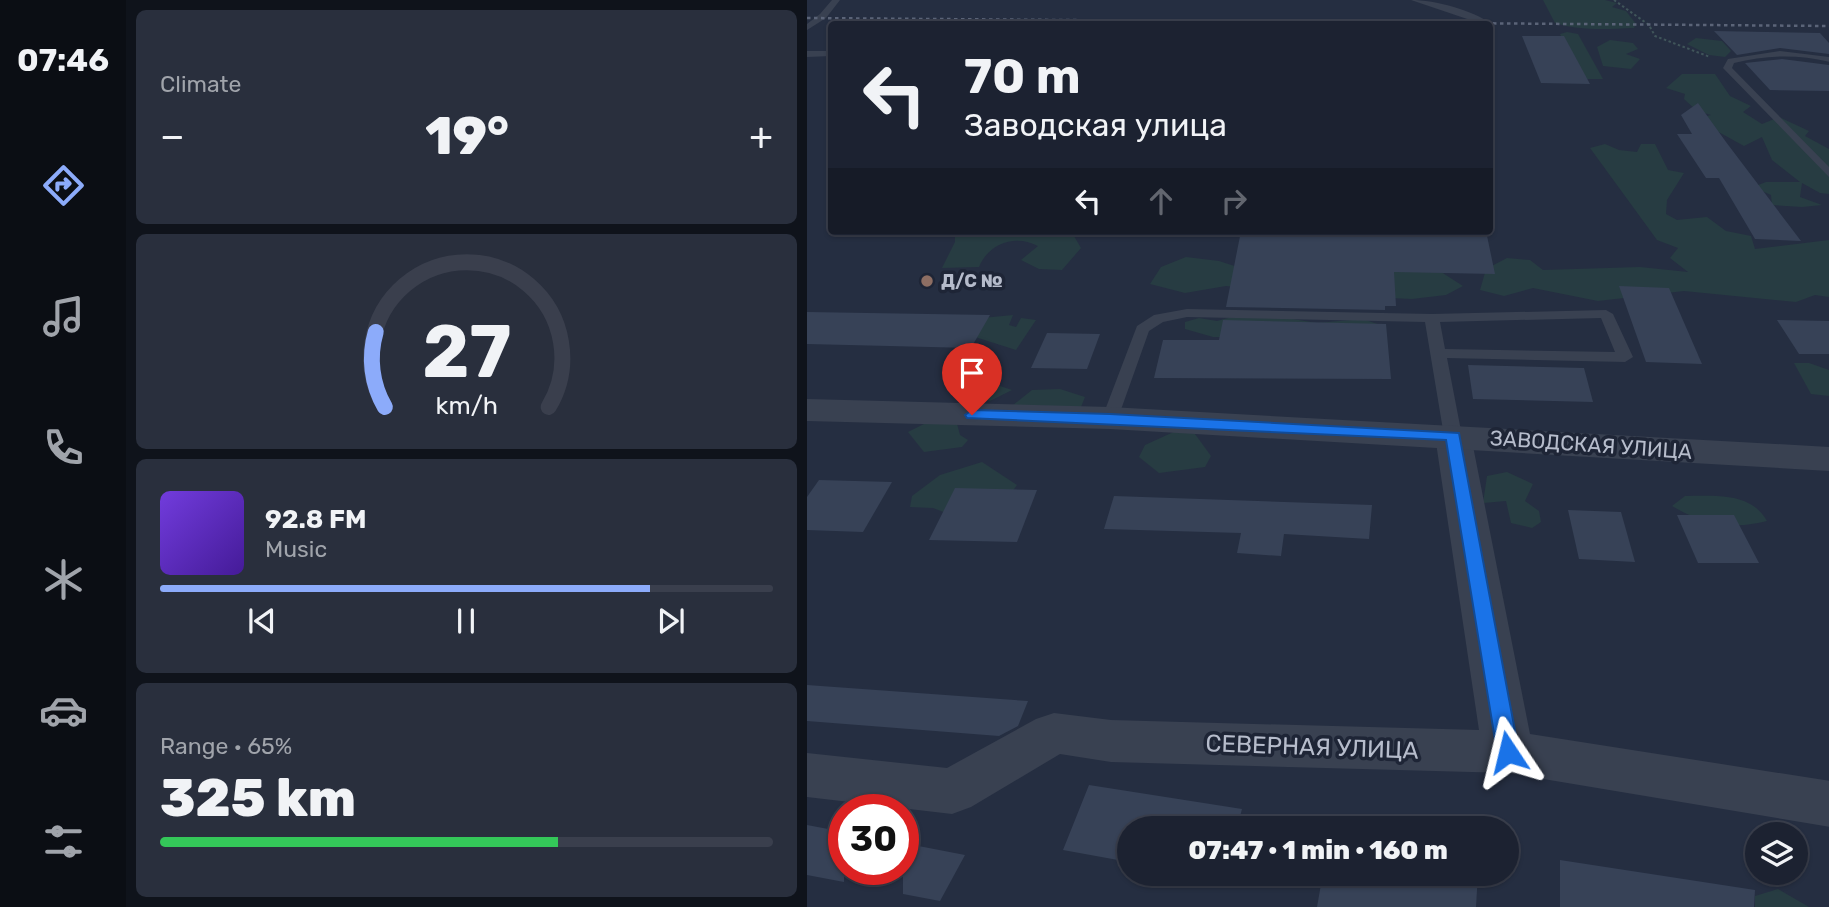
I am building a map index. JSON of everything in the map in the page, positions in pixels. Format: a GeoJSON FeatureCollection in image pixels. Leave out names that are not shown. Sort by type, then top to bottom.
{"type":"FeatureCollection","features":[{"type":"Feature","properties":{"kind":"street","name":"ЗАВОДСКАЯ УЛИЦА"},"geometry":{"type":"LineString","coordinates":[[807,410],[1110,418],[1829,460]]}},
{"type":"Feature","properties":{"kind":"street"},"geometry":{"type":"LineString","coordinates":[[1453,436],[1508,752]]}},
{"type":"Feature","properties":{"kind":"street","name":"СЕВЕРНАЯ УЛИЦА"},"geometry":{"type":"LineString","coordinates":[[807,775],[952,791],[1054,733],[1111,741],[1508,752],[1829,804]]}},
{"type":"Feature","properties":{"kind":"lane"},"geometry":{"type":"LineString","coordinates":[[807,28],[823,16],[836,0]]}},
{"type":"Feature","properties":{"kind":"lane"},"geometry":{"type":"LineString","coordinates":[[1415,0],[1480,21]]}},
{"type":"Feature","properties":{"kind":"lane"},"geometry":{"type":"LineString","coordinates":[[807,54],[828,54]]}},
{"type":"Feature","properties":{"kind":"lane"},"geometry":{"type":"LineString","coordinates":[[1829,61],[1815,56],[1772,54],[1731,61],[1727,68],[1829,174]]}},
{"type":"Feature","properties":{"kind":"lane"},"geometry":{"type":"LineString","coordinates":[[1110,418],[1142,328],[1159,318],[1187,313],[1432,318],[1606,314],[1625,357],[1438,353]]}},
{"type":"Feature","properties":{"kind":"lane"},"geometry":{"type":"LineString","coordinates":[[1432,318],[1453,436]]}},
{"type":"Feature","properties":{"kind":"path"},"geometry":{"type":"LineString","coordinates":[[1614,0],[1649,25],[1655,36],[1705,57],[1731,61]]}},
{"type":"Feature","properties":{"kind":"green space"},"geometry":{"type":"Polygon","coordinates":[[[1543,0],[1605,0],[1617,3],[1612,7],[1626,11],[1636,24],[1634,28],[1614,29],[1564,26],[1555,23],[1543,0]]]}},
{"type":"Feature","properties":{"kind":"green space"},"geometry":{"type":"Polygon","coordinates":[[[1560,34],[1578,34],[1603,79],[1582,79],[1560,34]]]}},
{"type":"Feature","properties":{"kind":"green space"},"geometry":{"type":"Polygon","coordinates":[[[1696,38],[1722,41],[1731,51],[1725,57],[1709,55],[1687,44],[1696,38]]]}},
{"type":"Feature","properties":{"kind":"green space"},"geometry":{"type":"Polygon","coordinates":[[[1610,40],[1633,43],[1638,49],[1626,54],[1640,59],[1631,69],[1603,66],[1597,47],[1610,40]]]}},
{"type":"Feature","properties":{"kind":"green space"},"geometry":{"type":"Polygon","coordinates":[[[1682,74],[1715,74],[1730,96],[1751,106],[1743,112],[1762,124],[1779,117],[1809,131],[1805,136],[1829,149],[1829,194],[1820,193],[1802,183],[1800,197],[1822,205],[1772,205],[1771,195],[1753,187],[1766,182],[1800,182],[1772,160],[1762,137],[1744,146],[1695,119],[1711,115],[1697,111],[1684,99],[1685,94],[1666,88],[1682,74]]]}},
{"type":"Feature","properties":{"kind":"green space"},"geometry":{"type":"Polygon","coordinates":[[[1605,144],[1619,150],[1637,152],[1641,144],[1655,144],[1668,170],[1684,173],[1667,200],[1666,214],[1677,220],[1707,217],[1726,231],[1751,236],[1755,249],[1829,240],[1829,297],[1815,295],[1796,302],[1684,291],[1598,301],[1533,288],[1504,296],[1480,290],[1486,269],[1507,258],[1530,260],[1543,270],[1640,267],[1688,272],[1670,258],[1678,248],[1657,240],[1590,148],[1605,144]]]}},
{"type":"Feature","properties":{"kind":"green space"},"geometry":{"type":"Polygon","coordinates":[[[955,235],[1072,235],[1081,248],[1062,270],[1039,269],[1021,260],[1038,246],[1020,241],[996,247],[983,259],[979,267],[942,268],[955,242],[955,235]]]}},
{"type":"Feature","properties":{"kind":"green space"},"geometry":{"type":"Polygon","coordinates":[[[1186,257],[1219,261],[1250,271],[1424,261],[1463,286],[1446,295],[1412,299],[1305,294],[1226,286],[1185,293],[1150,284],[1161,267],[1186,257]]]}},
{"type":"Feature","properties":{"kind":"green space"},"geometry":{"type":"Polygon","coordinates":[[[1250,312],[1317,323],[1363,319],[1380,325],[1363,338],[1213,337],[1185,329],[1185,322],[1199,318],[1217,321],[1250,312]]]}},
{"type":"Feature","properties":{"kind":"green space"},"geometry":{"type":"Polygon","coordinates":[[[1013,315],[1009,325],[1016,327],[1021,318],[1036,320],[1016,350],[972,336],[982,318],[1013,315]]]}},
{"type":"Feature","properties":{"kind":"green space"},"geometry":{"type":"Polygon","coordinates":[[[1794,363],[1809,363],[1829,370],[1829,396],[1811,394],[1794,363]]]}},
{"type":"Feature","properties":{"kind":"green space"},"geometry":{"type":"Polygon","coordinates":[[[971,366],[992,366],[1000,386],[1012,390],[990,401],[963,391],[951,377],[971,366]]]}},
{"type":"Feature","properties":{"kind":"green space"},"geometry":{"type":"Polygon","coordinates":[[[1060,389],[1085,397],[1081,407],[1013,405],[1032,390],[1060,389]]]}},
{"type":"Feature","properties":{"kind":"green space"},"geometry":{"type":"Polygon","coordinates":[[[932,420],[956,420],[960,435],[968,440],[962,447],[924,452],[908,432],[932,420]]]}},
{"type":"Feature","properties":{"kind":"green space"},"geometry":{"type":"Polygon","coordinates":[[[1178,430],[1195,434],[1211,456],[1205,467],[1159,473],[1139,457],[1145,445],[1178,430]]]}},
{"type":"Feature","properties":{"kind":"green space"},"geometry":{"type":"Polygon","coordinates":[[[982,462],[1017,485],[1006,500],[954,516],[933,508],[910,507],[912,496],[940,475],[982,462]]]}},
{"type":"Feature","properties":{"kind":"green space"},"geometry":{"type":"Polygon","coordinates":[[[1507,472],[1533,484],[1525,501],[1539,511],[1541,522],[1532,528],[1511,523],[1506,501],[1483,503],[1487,476],[1507,472]]]}},
{"type":"Feature","properties":{"kind":"green space"},"geometry":{"type":"Polygon","coordinates":[[[1685,496],[1720,496],[1742,500],[1752,505],[1767,521],[1730,525],[1707,521],[1672,506],[1685,496]]]}},
{"type":"Feature","properties":{"kind":"green space"},"geometry":{"type":"Polygon","coordinates":[[[1778,889],[1809,907],[1755,907],[1755,896],[1778,889]]]}},
{"type":"Feature","properties":{"kind":"building"},"geometry":{"type":"Polygon","coordinates":[[[1714,31],[1820,33],[1829,43],[1829,54],[1780,48],[1737,55],[1714,31]]]}},
{"type":"Feature","properties":{"kind":"building"},"geometry":{"type":"Polygon","coordinates":[[[1522,36],[1564,36],[1590,84],[1541,83],[1522,36]]]}},
{"type":"Feature","properties":{"kind":"building"},"geometry":{"type":"Polygon","coordinates":[[[1782,59],[1829,65],[1829,91],[1770,90],[1745,63],[1782,59]]]}},
{"type":"Feature","properties":{"kind":"building"},"geometry":{"type":"Polygon","coordinates":[[[1698,103],[1801,241],[1755,239],[1719,178],[1706,178],[1677,134],[1692,134],[1681,115],[1698,103]]]}},
{"type":"Feature","properties":{"kind":"building"},"geometry":{"type":"Polygon","coordinates":[[[1240,235],[1487,235],[1495,274],[1394,272],[1396,306],[1385,306],[1385,310],[1226,307],[1240,235]]]}},
{"type":"Feature","properties":{"kind":"building"},"geometry":{"type":"Polygon","coordinates":[[[1619,286],[1669,288],[1702,364],[1646,362],[1619,286]]]}},
{"type":"Feature","properties":{"kind":"building"},"geometry":{"type":"Polygon","coordinates":[[[807,312],[990,315],[971,348],[807,344],[807,312]]]}},
{"type":"Feature","properties":{"kind":"building"},"geometry":{"type":"Polygon","coordinates":[[[1223,320],[1386,324],[1391,379],[1154,378],[1163,340],[1219,340],[1223,320]]]}},
{"type":"Feature","properties":{"kind":"building"},"geometry":{"type":"Polygon","coordinates":[[[1777,320],[1829,321],[1829,354],[1799,354],[1777,320]]]}},
{"type":"Feature","properties":{"kind":"building"},"geometry":{"type":"Polygon","coordinates":[[[1047,333],[1100,334],[1087,369],[1031,368],[1047,333]]]}},
{"type":"Feature","properties":{"kind":"building"},"geometry":{"type":"Polygon","coordinates":[[[1468,365],[1584,368],[1593,402],[1473,399],[1468,365]]]}},
{"type":"Feature","properties":{"kind":"building"},"geometry":{"type":"Polygon","coordinates":[[[819,480],[892,482],[863,532],[807,530],[807,497],[819,480]]]}},
{"type":"Feature","properties":{"kind":"building"},"geometry":{"type":"Polygon","coordinates":[[[955,488],[1037,490],[1017,542],[929,540],[955,488]]]}},
{"type":"Feature","properties":{"kind":"building"},"geometry":{"type":"Polygon","coordinates":[[[1114,496],[1372,505],[1369,539],[1284,534],[1281,556],[1237,553],[1241,533],[1104,529],[1114,496]]]}},
{"type":"Feature","properties":{"kind":"building"},"geometry":{"type":"Polygon","coordinates":[[[1568,510],[1621,512],[1635,562],[1579,559],[1568,510]]]}},
{"type":"Feature","properties":{"kind":"building"},"geometry":{"type":"Polygon","coordinates":[[[1677,515],[1734,515],[1759,563],[1698,563],[1677,515]]]}},
{"type":"Feature","properties":{"kind":"building"},"geometry":{"type":"Polygon","coordinates":[[[807,685],[1028,701],[1018,726],[999,736],[807,721],[807,685]]]}},
{"type":"Feature","properties":{"kind":"building"},"geometry":{"type":"Polygon","coordinates":[[[1089,785],[1242,809],[1240,816],[1117,816],[1117,860],[1063,850],[1089,785]]]}},
{"type":"Feature","properties":{"kind":"building"},"geometry":{"type":"Polygon","coordinates":[[[807,825],[828,829],[828,879],[807,875],[807,825]]]}},
{"type":"Feature","properties":{"kind":"building"},"geometry":{"type":"Polygon","coordinates":[[[919,846],[965,855],[940,901],[903,894],[903,885],[919,885],[919,846]]]}},
{"type":"Feature","properties":{"kind":"building"},"geometry":{"type":"Polygon","coordinates":[[[1560,860],[1755,890],[1754,907],[1560,907],[1560,860]]]}},
{"type":"Feature","properties":{"kind":"building"},"geometry":{"type":"Polygon","coordinates":[[[1321,886],[1477,886],[1476,907],[1317,907],[1321,886]]]}},
{"type":"Feature","properties":{"kind":"railway"},"geometry":{"type":"LineString","coordinates":[[807,18],[1191,21]]}},
{"type":"Feature","properties":{"kind":"railway"},"geometry":{"type":"LineString","coordinates":[[1493,23],[1830,26]]}},
{"type":"Feature","properties":{"kind":"place","name":"Д/С №"},"geometry":{"type":"Point","coordinates":[927,281]}},
{"type":"Feature","properties":{"kind":"route"},"geometry":{"type":"LineString","coordinates":[[972,415],[1110,418],[1453,436],[1508,752]]}}]}
